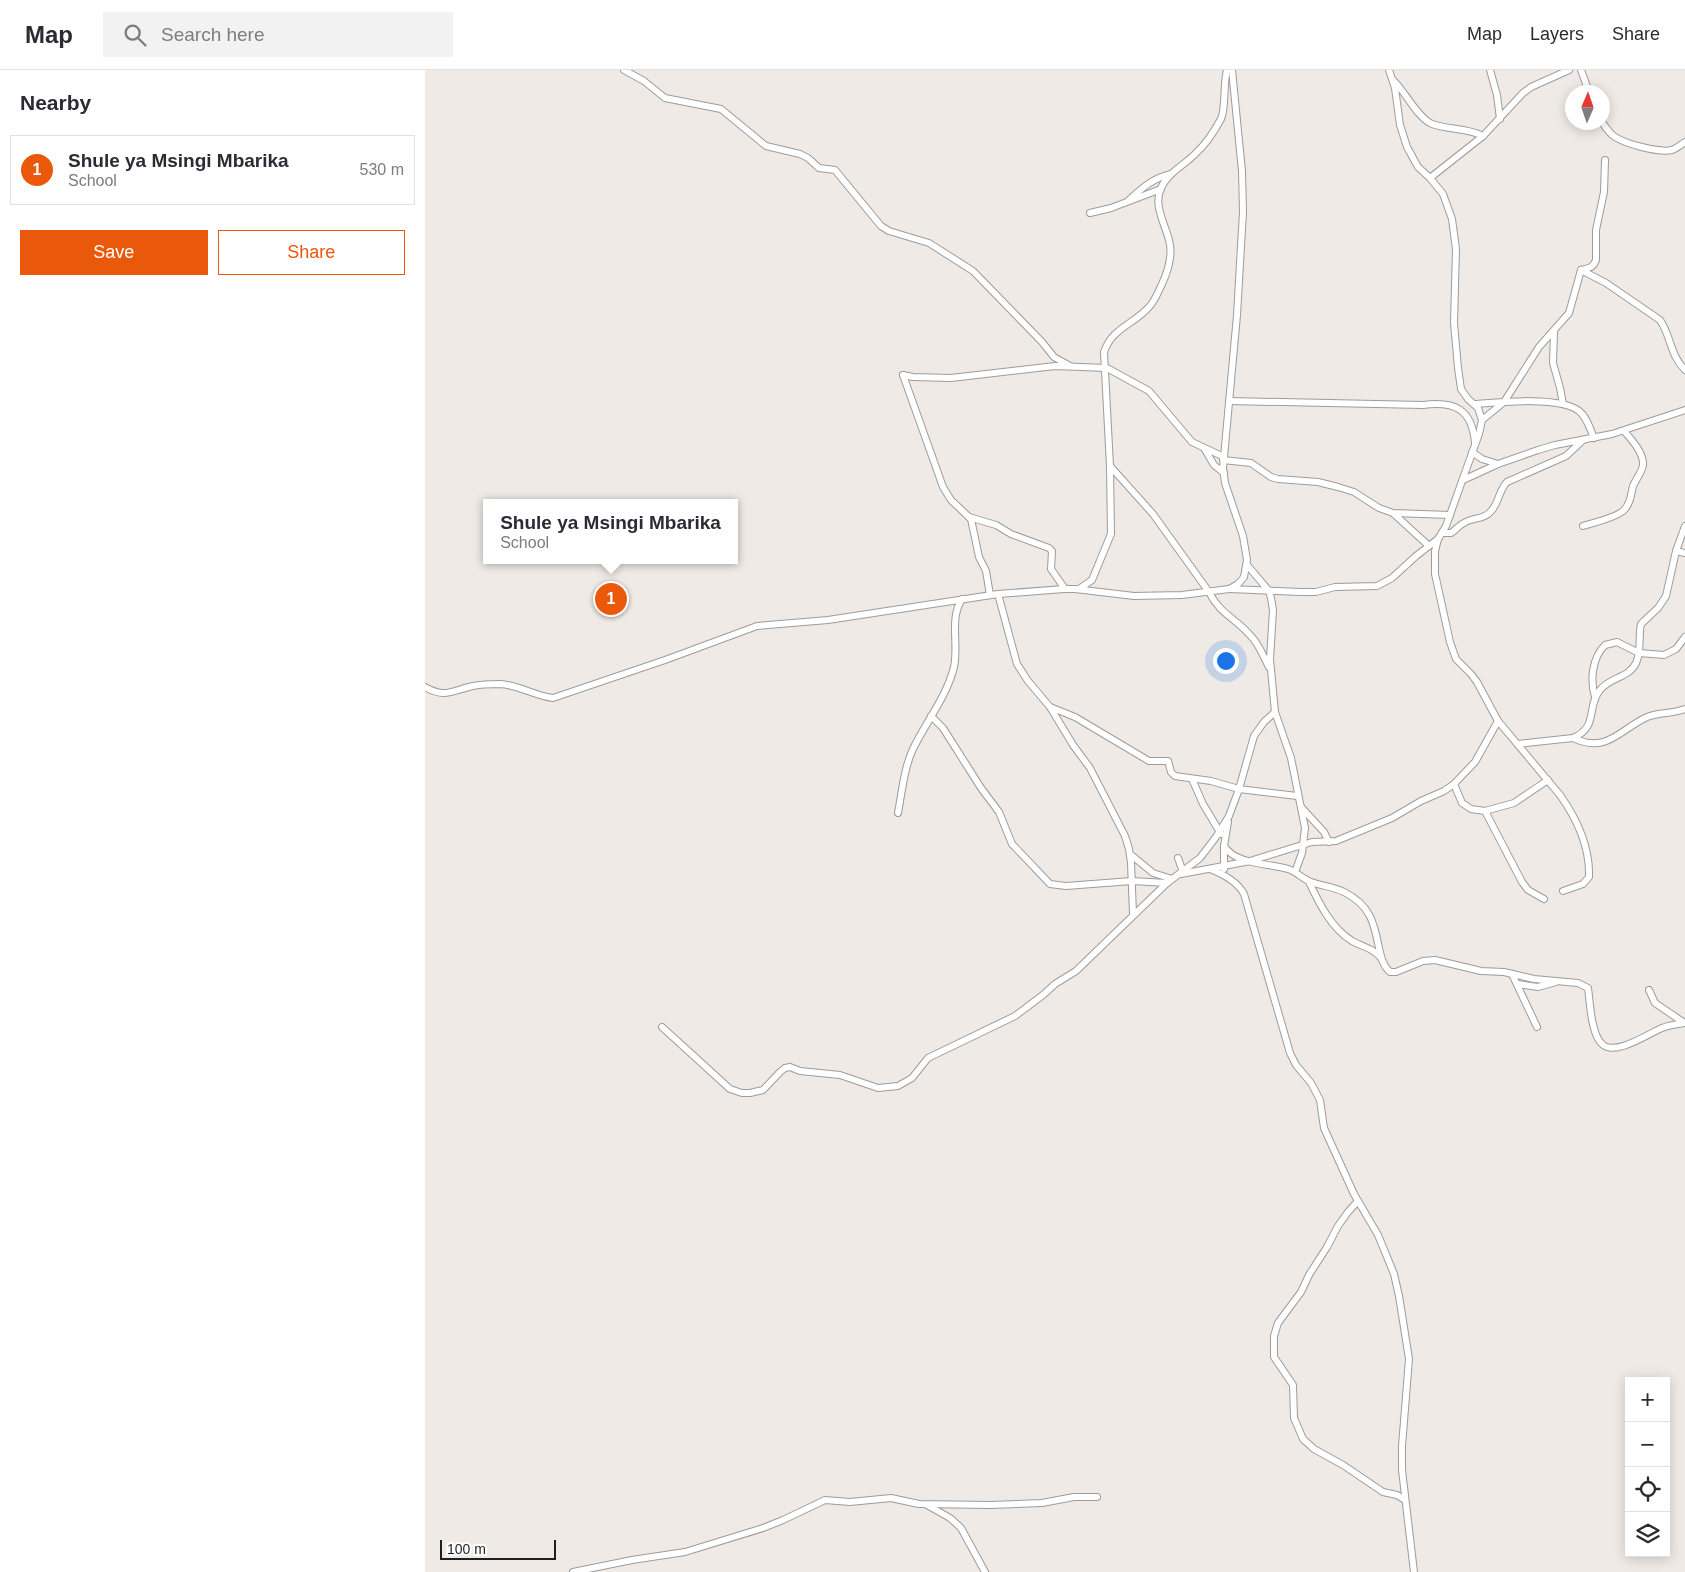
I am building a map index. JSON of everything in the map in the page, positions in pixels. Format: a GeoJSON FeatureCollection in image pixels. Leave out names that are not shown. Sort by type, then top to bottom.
{"type":"FeatureCollection","features":[{"type":"Feature","properties":{"kind":"street"},"geometry":{"type":"LineString","coordinates":[[624,70],[647,83],[665,98],[721,109],[766,146],[800,154],[808,158],[819,168],[835,170],[881,226],[929,243],[973,271],[1042,342],[1054,357],[1070,366]]}},
{"type":"Feature","properties":{"kind":"street"},"geometry":{"type":"LineString","coordinates":[[1079,589],[1092,580],[1110,536],[1110,466],[1103,352],[1109,339],[1149,308],[1167,274],[1170,246],[1159,209],[1161,189],[1171,174],[1198,152],[1220,120],[1223,114],[1224,82],[1227,70]]}},
{"type":"Feature","properties":{"kind":"street"},"geometry":{"type":"LineString","coordinates":[[1229,589],[1238,584],[1244,576],[1247,565],[1244,543],[1227,489],[1224,473],[1243,212],[1242,171],[1232,70]]}},
{"type":"Feature","properties":{"kind":"street"},"geometry":{"type":"LineString","coordinates":[[1389,70],[1393,80],[1397,112],[1403,137],[1414,160],[1443,194],[1452,218],[1456,249],[1454,323],[1461,389],[1480,411],[1482,420],[1450,516],[1438,539],[1434,559],[1435,574],[1453,653],[1477,682],[1498,721],[1548,780],[1569,808],[1577,823],[1588,864],[1588,880],[1583,884],[1563,891]]}},
{"type":"Feature","properties":{"kind":"street"},"geometry":{"type":"LineString","coordinates":[[1490,70],[1497,95],[1500,119]]}},
{"type":"Feature","properties":{"kind":"street"},"geometry":{"type":"LineString","coordinates":[[1430,178],[1483,136],[1523,93],[1531,87],[1569,70]]}},
{"type":"Feature","properties":{"kind":"street"},"geometry":{"type":"LineString","coordinates":[[1581,70],[1586,85]]}},
{"type":"Feature","properties":{"kind":"street"},"geometry":{"type":"LineString","coordinates":[[1393,80],[1424,118],[1431,123],[1474,132],[1483,136]]}},
{"type":"Feature","properties":{"kind":"street"},"geometry":{"type":"LineString","coordinates":[[1606,130],[1623,141],[1646,147],[1673,150],[1685,142]]}},
{"type":"Feature","properties":{"kind":"street"},"geometry":{"type":"LineString","coordinates":[[1581,270],[1592,267],[1596,260],[1596,230],[1604,192],[1605,160]]}},
{"type":"Feature","properties":{"kind":"street"},"geometry":{"type":"LineString","coordinates":[[1126,202],[1144,185],[1160,176],[1171,174]]}},
{"type":"Feature","properties":{"kind":"street"},"geometry":{"type":"LineString","coordinates":[[1090,213],[1161,189]]}},
{"type":"Feature","properties":{"kind":"street"},"geometry":{"type":"LineString","coordinates":[[1482,420],[1504,402],[1539,347],[1569,313],[1581,270]]}},
{"type":"Feature","properties":{"kind":"street"},"geometry":{"type":"LineString","coordinates":[[1581,270],[1606,283],[1660,320],[1665,326],[1675,358],[1685,370]]}},
{"type":"Feature","properties":{"kind":"street"},"geometry":{"type":"LineString","coordinates":[[1554,331],[1553,363],[1563,404]]}},
{"type":"Feature","properties":{"kind":"street"},"geometry":{"type":"LineString","coordinates":[[990,595],[986,571],[979,557],[973,523],[969,516],[951,500],[943,487],[903,375],[951,378],[1026,369],[1070,366],[1104,367],[1149,391],[1191,441],[1224,458],[1251,463],[1271,477],[1278,479],[1322,483],[1354,492],[1379,508],[1393,513],[1450,516]]}},
{"type":"Feature","properties":{"kind":"street"},"geometry":{"type":"LineString","coordinates":[[1229,401],[1375,402],[1423,405],[1441,403],[1454,406],[1466,415],[1474,431],[1475,444]]}},
{"type":"Feature","properties":{"kind":"street"},"geometry":{"type":"LineString","coordinates":[[1475,404],[1535,401],[1563,404],[1578,410],[1584,416],[1594,438]]}},
{"type":"Feature","properties":{"kind":"street"},"geometry":{"type":"LineString","coordinates":[[1463,480],[1498,464],[1555,445],[1625,431],[1685,410]]}},
{"type":"Feature","properties":{"kind":"street"},"geometry":{"type":"LineString","coordinates":[[1583,526],[1621,512],[1628,503],[1643,460],[1625,431]]}},
{"type":"Feature","properties":{"kind":"street"},"geometry":{"type":"LineString","coordinates":[[1442,532],[1451,533],[1465,522],[1486,516],[1495,506],[1502,488],[1507,482],[1566,456],[1583,440]]}},
{"type":"Feature","properties":{"kind":"street"},"geometry":{"type":"LineString","coordinates":[[1203,447],[1214,464],[1224,473]]}},
{"type":"Feature","properties":{"kind":"street"},"geometry":{"type":"LineString","coordinates":[[1472,452],[1482,459],[1498,464]]}},
{"type":"Feature","properties":{"kind":"street"},"geometry":{"type":"LineString","coordinates":[[1110,466],[1153,514],[1209,592],[1215,604],[1221,611],[1243,627],[1255,640],[1272,673]]}},
{"type":"Feature","properties":{"kind":"street"},"geometry":{"type":"LineString","coordinates":[[1393,513],[1429,546]]}},
{"type":"Feature","properties":{"kind":"street"},"geometry":{"type":"LineString","coordinates":[[969,516],[996,525],[1011,534],[1051,549],[1051,569],[1065,589]]}},
{"type":"Feature","properties":{"kind":"street"},"geometry":{"type":"LineString","coordinates":[[1595,697],[1603,686],[1632,670],[1639,653],[1641,624],[1658,608],[1666,596],[1676,550],[1685,526]]}},
{"type":"Feature","properties":{"kind":"street"},"geometry":{"type":"LineString","coordinates":[[425,687],[431,691],[445,694],[472,686],[502,684],[553,698],[757,626],[828,620],[998,594],[1079,589],[1134,596],[1209,592],[1229,589],[1310,592],[1335,587],[1377,586],[1392,578],[1438,539]]}},
{"type":"Feature","properties":{"kind":"street"},"geometry":{"type":"LineString","coordinates":[[1676,550],[1685,553]]}},
{"type":"Feature","properties":{"kind":"street"},"geometry":{"type":"LineString","coordinates":[[1247,565],[1269,591],[1273,610],[1270,654],[1275,712],[1291,758],[1294,795],[1329,842]]}},
{"type":"Feature","properties":{"kind":"street"},"geometry":{"type":"LineString","coordinates":[[998,594],[1017,664],[1028,681],[1050,707],[1073,745],[1090,768],[1125,836],[1130,854],[1133,914]]}},
{"type":"Feature","properties":{"kind":"street"},"geometry":{"type":"LineString","coordinates":[[898,813],[911,754],[949,682],[954,666],[956,612],[962,599]]}},
{"type":"Feature","properties":{"kind":"street"},"geometry":{"type":"LineString","coordinates":[[1519,744],[1573,738],[1581,734],[1589,724],[1595,697],[1592,677],[1599,654],[1605,645],[1617,642],[1639,653],[1653,655],[1670,653],[1676,650],[1685,637]]}},
{"type":"Feature","properties":{"kind":"street"},"geometry":{"type":"LineString","coordinates":[[1050,707],[1075,717],[1149,761],[1168,761],[1171,772],[1175,776],[1211,781],[1239,789],[1294,795]]}},
{"type":"Feature","properties":{"kind":"street"},"geometry":{"type":"LineString","coordinates":[[1573,738],[1587,743],[1603,743],[1647,717],[1685,709]]}},
{"type":"Feature","properties":{"kind":"street"},"geometry":{"type":"LineString","coordinates":[[661,1027],[736,1092],[750,1093],[763,1090],[779,1072],[791,1067],[800,1071],[840,1075],[877,1088],[898,1086],[912,1078],[929,1058],[1015,1016],[1043,995],[1081,966],[1169,881],[1200,858],[1229,816],[1254,736],[1264,722],[1275,712]]}},
{"type":"Feature","properties":{"kind":"street"},"geometry":{"type":"LineString","coordinates":[[931,716],[943,728],[983,791],[999,812],[1012,844],[1047,882],[1053,886],[1060,886],[1132,881],[1169,881]]}},
{"type":"Feature","properties":{"kind":"street"},"geometry":{"type":"LineString","coordinates":[[1181,873],[1250,861],[1314,842],[1329,842],[1342,839],[1393,818],[1454,784],[1475,762],[1498,721]]}},
{"type":"Feature","properties":{"kind":"street"},"geometry":{"type":"LineString","coordinates":[[1192,779],[1203,804],[1220,831],[1227,851],[1250,861],[1295,872],[1309,882],[1346,893],[1362,904],[1371,915],[1383,960]]}},
{"type":"Feature","properties":{"kind":"street"},"geometry":{"type":"LineString","coordinates":[[1454,784],[1457,795],[1462,803],[1471,809],[1485,810],[1514,803],[1548,780]]}},
{"type":"Feature","properties":{"kind":"street"},"geometry":{"type":"LineString","coordinates":[[1295,872],[1303,845],[1305,828],[1301,806]]}},
{"type":"Feature","properties":{"kind":"street"},"geometry":{"type":"LineString","coordinates":[[1485,810],[1522,882],[1528,890],[1544,899]]}},
{"type":"Feature","properties":{"kind":"street"},"geometry":{"type":"LineString","coordinates":[[1225,875],[1224,846],[1229,816]]}},
{"type":"Feature","properties":{"kind":"street"},"geometry":{"type":"LineString","coordinates":[[1130,854],[1153,873],[1169,881]]}},
{"type":"Feature","properties":{"kind":"street"},"geometry":{"type":"LineString","coordinates":[[1178,858],[1181,873]]}},
{"type":"Feature","properties":{"kind":"street"},"geometry":{"type":"LineString","coordinates":[[1210,869],[1225,875],[1244,894],[1290,1053],[1296,1065],[1311,1083],[1320,1100],[1324,1128],[1358,1201],[1378,1235],[1394,1274],[1407,1337],[1409,1374],[1401,1464],[1414,1572]]}},
{"type":"Feature","properties":{"kind":"street"},"geometry":{"type":"LineString","coordinates":[[1309,882],[1327,916],[1352,941],[1372,949],[1383,960],[1390,972],[1397,972],[1423,961],[1435,960],[1464,968],[1535,979],[1579,983],[1588,988],[1591,1014],[1596,1031],[1602,1045],[1607,1048],[1641,1040],[1661,1028],[1685,1023]]}},
{"type":"Feature","properties":{"kind":"street"},"geometry":{"type":"LineString","coordinates":[[1512,974],[1537,1027]]}},
{"type":"Feature","properties":{"kind":"street"},"geometry":{"type":"LineString","coordinates":[[1517,984],[1538,987],[1559,981]]}},
{"type":"Feature","properties":{"kind":"street"},"geometry":{"type":"LineString","coordinates":[[1649,990],[1655,1004],[1685,1023]]}},
{"type":"Feature","properties":{"kind":"street"},"geometry":{"type":"LineString","coordinates":[[1358,1201],[1338,1226],[1301,1292],[1277,1323],[1273,1355],[1294,1387],[1293,1413],[1303,1439],[1314,1449],[1343,1465],[1383,1492],[1397,1495],[1405,1500]]}},
{"type":"Feature","properties":{"kind":"street"},"geometry":{"type":"LineString","coordinates":[[573,1572],[685,1552],[763,1528],[825,1500],[850,1502],[891,1498],[915,1504],[1018,1504],[1042,1503],[1074,1497],[1097,1497]]}},
{"type":"Feature","properties":{"kind":"street"},"geometry":{"type":"LineString","coordinates":[[926,1504],[950,1518],[961,1528],[985,1572]]}},
{"type":"Feature","properties":{"kind":"place","name":"Shule ya Msingi Mbarika"},"geometry":{"type":"Point","coordinates":[611,599]}}]}
